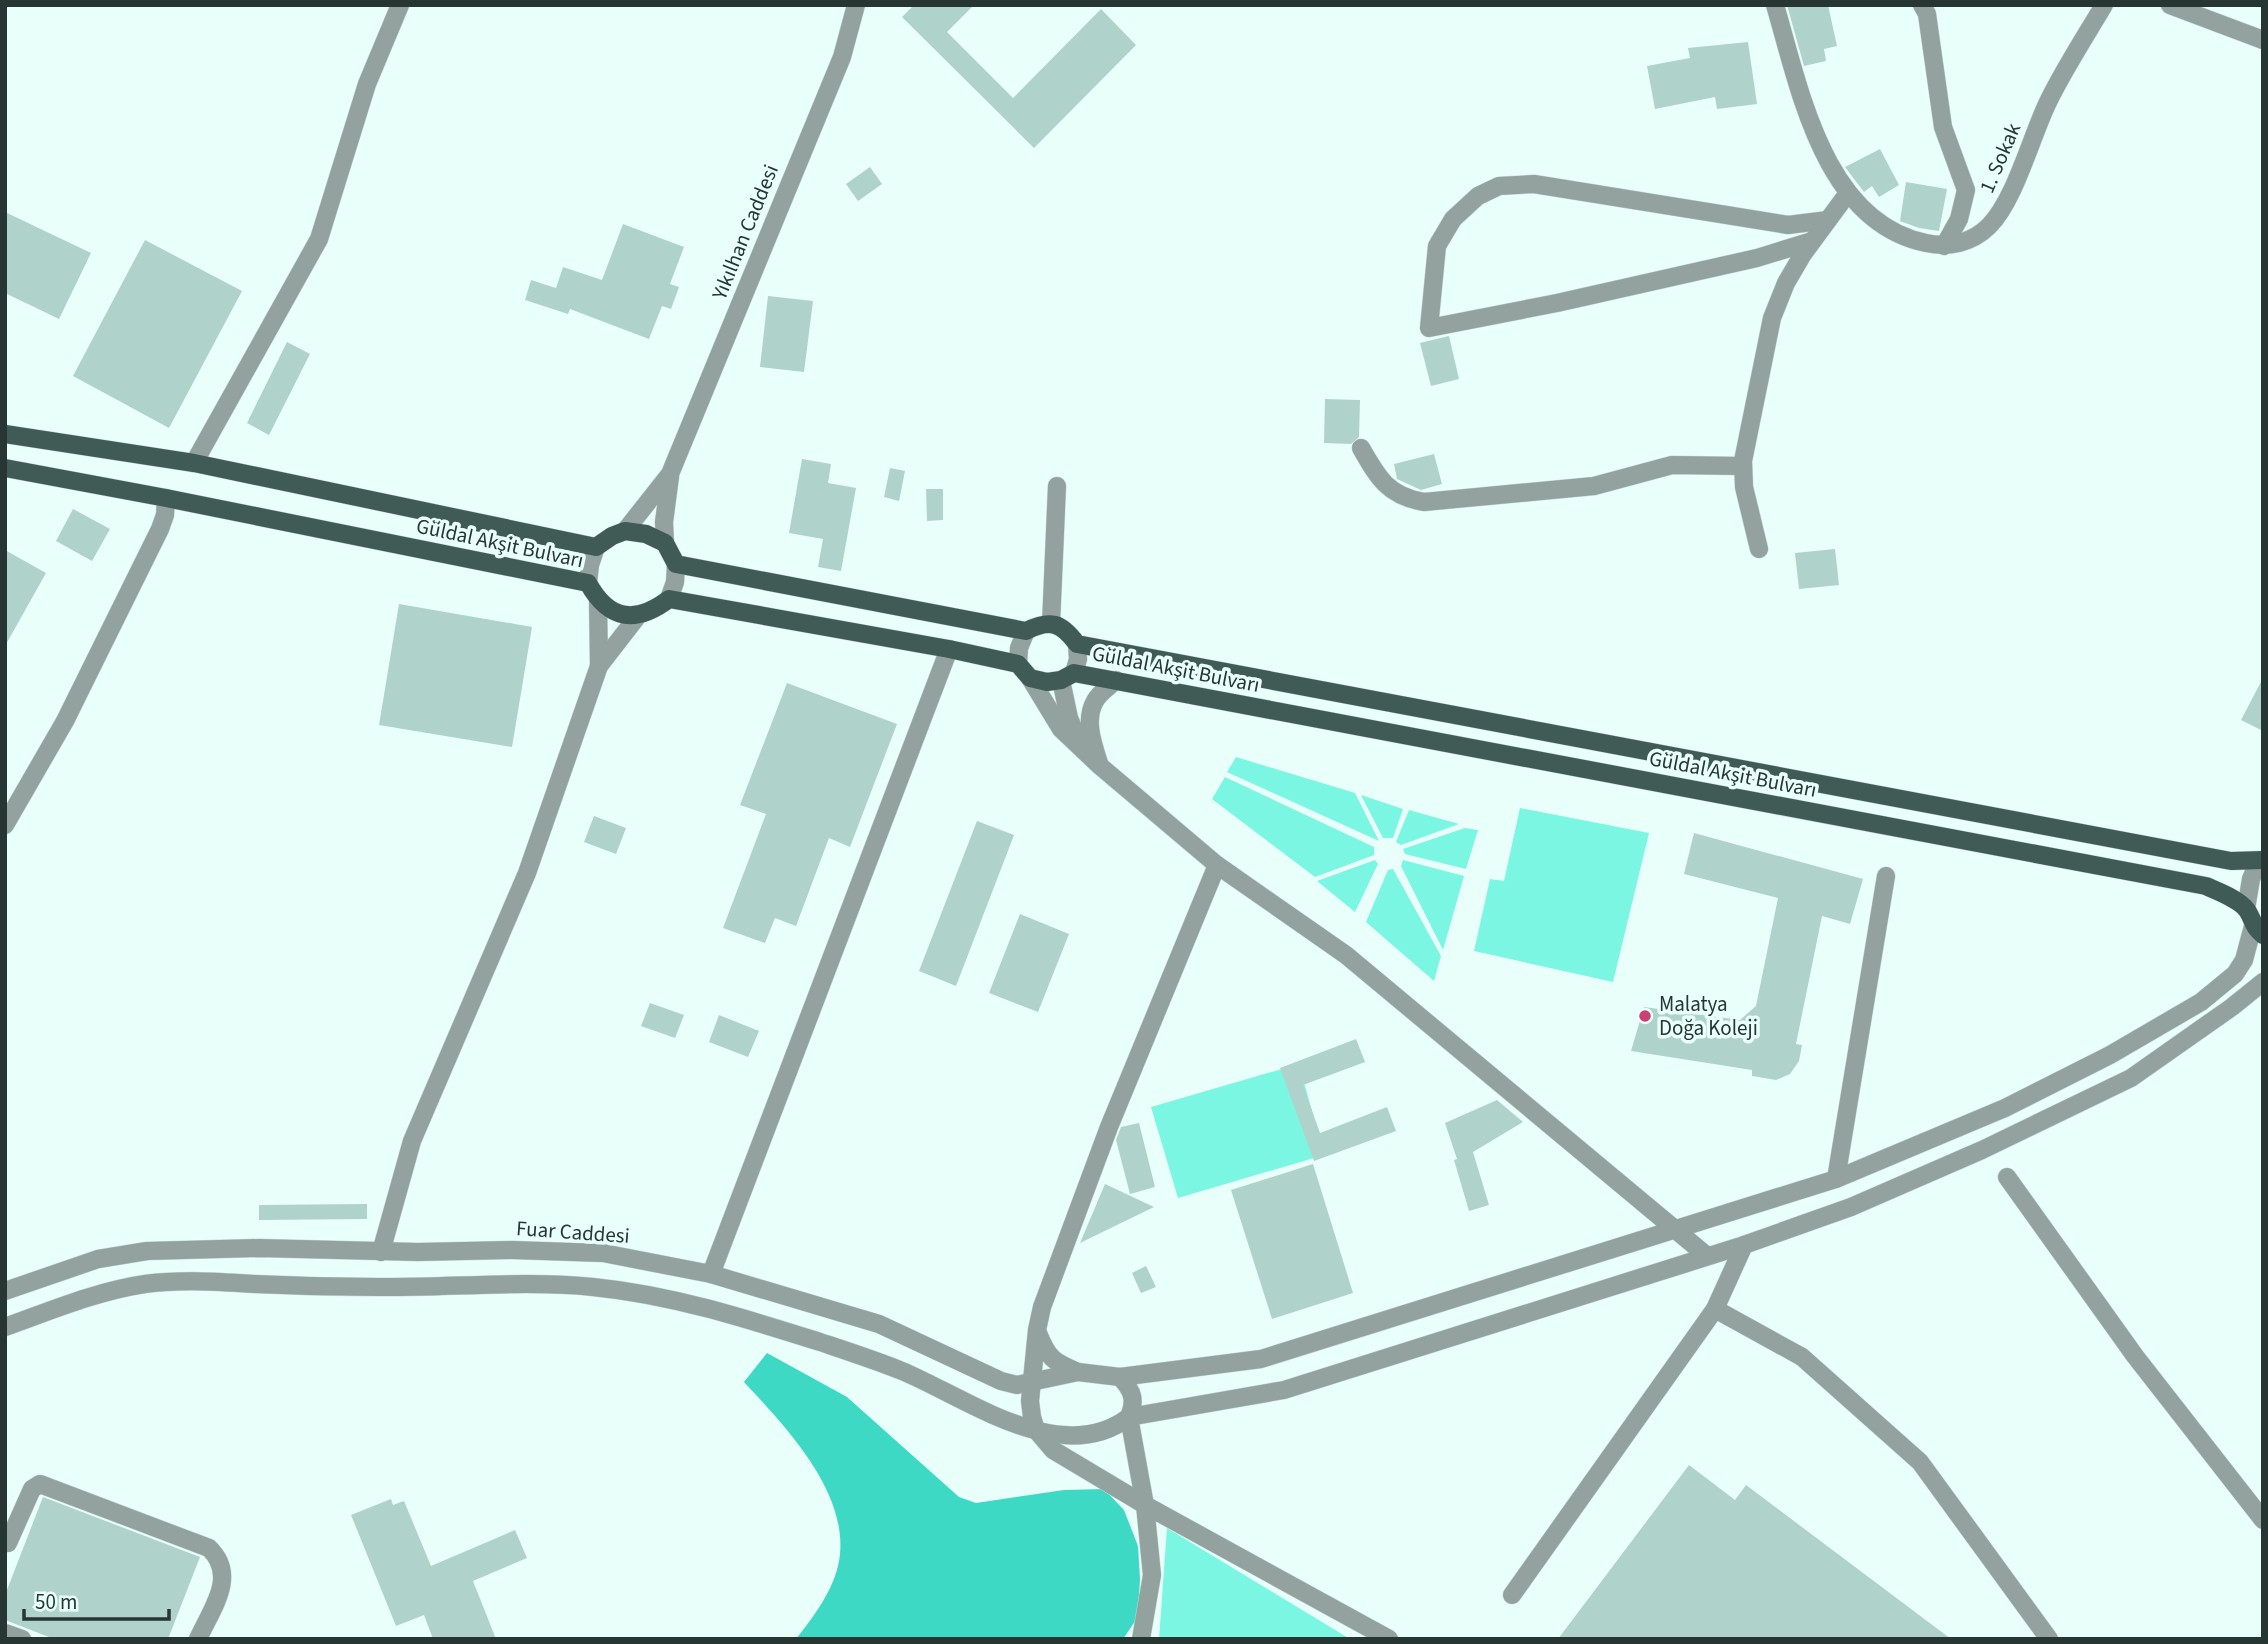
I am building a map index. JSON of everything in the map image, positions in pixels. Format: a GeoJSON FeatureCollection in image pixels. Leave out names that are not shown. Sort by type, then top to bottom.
{"type":"FeatureCollection","features":[{"type":"Feature","properties":{"kind":"main road","name":"Güldal Akşit Bulvarı"},"geometry":{"type":"LineString","coordinates":[[5,434],[194,463],[596,547],[625,531]]}},
{"type":"Feature","properties":{"kind":"main road","name":"Güldal Akşit Bulvarı"},"geometry":{"type":"LineString","coordinates":[[5,468],[588,583],[598,601]]}},
{"type":"Feature","properties":{"kind":"main road"},"geometry":{"type":"LineString","coordinates":[[625,531],[646,534],[665,543],[676,564],[1026,632],[1039,625],[1051,624]]}},
{"type":"Feature","properties":{"kind":"main road"},"geometry":{"type":"LineString","coordinates":[[598,601],[618,612],[637,617],[654,611],[669,599],[949,649],[1018,664],[1030,678]]}},
{"type":"Feature","properties":{"kind":"main road","name":"Güldal Akşit Bulvarı"},"geometry":{"type":"LineString","coordinates":[[1051,624],[1066,629],[1077,644],[2217,859],[2261,861]]}},
{"type":"Feature","properties":{"kind":"main road","name":"Güldal Akşit Bulvarı"},"geometry":{"type":"LineString","coordinates":[[1030,678],[1047,682],[1067,677],[1116,680],[2206,886],[2225,894],[2246,909]]}},
{"type":"Feature","properties":{"kind":"main road"},"geometry":{"type":"LineString","coordinates":[[2246,909],[2258,931]]}},
{"type":"Feature","properties":{"kind":"street"},"geometry":{"type":"LineString","coordinates":[[194,463],[319,239],[367,84],[400,5]]}},
{"type":"Feature","properties":{"kind":"street","name":"Yıkılhan Caddesi"},"geometry":{"type":"LineString","coordinates":[[665,543],[664,522],[670,474],[842,57],[856,5]]}},
{"type":"Feature","properties":{"kind":"street","name":"1. Sokak"},"geometry":{"type":"LineString","coordinates":[[1775,5],[1805,108],[1848,193],[1863,211],[1887,230],[1911,240],[1944,246],[1966,242],[1988,227],[2003,209],[2048,101],[2104,5]]}},
{"type":"Feature","properties":{"kind":"street"},"geometry":{"type":"LineString","coordinates":[[2170,5],[2263,40]]}},
{"type":"Feature","properties":{"kind":"street"},"geometry":{"type":"LineString","coordinates":[[1927,8],[1943,127],[1966,190],[1959,219],[1944,246]]}},
{"type":"Feature","properties":{"kind":"street"},"geometry":{"type":"LineString","coordinates":[[1812,241],[1757,258],[1557,303],[1429,328],[1437,246],[1453,219],[1478,196],[1499,186],[1534,184],[1788,225],[1828,220]]}},
{"type":"Feature","properties":{"kind":"street"},"geometry":{"type":"LineString","coordinates":[[1759,549],[1746,496],[1743,466],[1772,318],[1786,283],[1812,241],[1848,193]]}},
{"type":"Feature","properties":{"kind":"street"},"geometry":{"type":"LineString","coordinates":[[1361,448],[1376,473],[1392,490],[1407,499],[1424,502],[1594,486],[1672,465],[1743,466]]}},
{"type":"Feature","properties":{"kind":"street","name":"Yıkılhan Caddesi"},"geometry":{"type":"LineString","coordinates":[[625,531],[670,474]]}},
{"type":"Feature","properties":{"kind":"street"},"geometry":{"type":"LineString","coordinates":[[1051,624],[1057,486]]}},
{"type":"Feature","properties":{"kind":"street"},"geometry":{"type":"LineString","coordinates":[[5,825],[65,721],[160,529],[165,515],[166,498]]}},
{"type":"Feature","properties":{"kind":"street"},"geometry":{"type":"LineString","coordinates":[[588,583],[596,547]]}},
{"type":"Feature","properties":{"kind":"street"},"geometry":{"type":"LineString","coordinates":[[669,599],[675,582],[676,564]]}},
{"type":"Feature","properties":{"kind":"street"},"geometry":{"type":"LineString","coordinates":[[381,1252],[412,1141],[527,873],[598,666],[598,601]]}},
{"type":"Feature","properties":{"kind":"street"},"geometry":{"type":"LineString","coordinates":[[598,666],[637,617]]}},
{"type":"Feature","properties":{"kind":"street"},"geometry":{"type":"LineString","coordinates":[[1018,664],[1018,648],[1026,632]]}},
{"type":"Feature","properties":{"kind":"street"},"geometry":{"type":"LineString","coordinates":[[1077,644],[1077,659],[1067,677],[1069,718],[1082,748]]}},
{"type":"Feature","properties":{"kind":"street"},"geometry":{"type":"LineString","coordinates":[[711,1275],[949,649]]}},
{"type":"Feature","properties":{"kind":"street"},"geometry":{"type":"LineString","coordinates":[[1030,678],[1061,729],[1100,766],[1217,865],[1346,955],[1707,1256]]}},
{"type":"Feature","properties":{"kind":"street"},"geometry":{"type":"LineString","coordinates":[[1100,766],[1089,718],[1095,700],[1116,680]]}},
{"type":"Feature","properties":{"kind":"street"},"geometry":{"type":"LineString","coordinates":[[2246,909],[2251,879],[2261,861]]}},
{"type":"Feature","properties":{"kind":"street"},"geometry":{"type":"LineString","coordinates":[[1217,865],[1109,1128],[1042,1307],[1031,1383],[1031,1417],[1036,1430],[1053,1450],[1145,1505],[1389,1639]]}},
{"type":"Feature","properties":{"kind":"street"},"geometry":{"type":"LineString","coordinates":[[1836,1179],[1886,876]]}},
{"type":"Feature","properties":{"kind":"street","name":"Fuar Caddesi"},"geometry":{"type":"LineString","coordinates":[[5,1291],[98,1258],[147,1251],[259,1248],[381,1252],[512,1250],[603,1253],[711,1275],[879,1324],[1001,1381],[1017,1385],[1078,1372],[1120,1377],[1261,1359],[1836,1179],[2005,1108],[2110,1055],[2201,1002],[2235,974],[2258,931]]}},
{"type":"Feature","properties":{"kind":"street"},"geometry":{"type":"LineString","coordinates":[[5,1327],[104,1293],[142,1284],[180,1281],[377,1287],[513,1284],[591,1287],[666,1298],[743,1317],[903,1371],[1012,1425],[1071,1436],[1097,1433],[1116,1427],[1129,1417],[1284,1390],[1744,1245],[1851,1207],[1970,1156],[2131,1078],[2263,982]]}},
{"type":"Feature","properties":{"kind":"street"},"geometry":{"type":"LineString","coordinates":[[2007,1177],[2135,1356],[2263,1520]]}},
{"type":"Feature","properties":{"kind":"street"},"geometry":{"type":"LineString","coordinates":[[1512,1595],[1715,1309],[1744,1245]]}},
{"type":"Feature","properties":{"kind":"street"},"geometry":{"type":"LineString","coordinates":[[1715,1309],[1802,1357],[1920,1462],[2049,1639]]}},
{"type":"Feature","properties":{"kind":"street"},"geometry":{"type":"LineString","coordinates":[[1037,1330],[1046,1353],[1057,1363],[1078,1372]]}},
{"type":"Feature","properties":{"kind":"street"},"geometry":{"type":"LineString","coordinates":[[1120,1377],[1134,1396],[1129,1417],[1145,1505],[1152,1575],[1141,1639]]}},
{"type":"Feature","properties":{"kind":"street"},"geometry":{"type":"LineString","coordinates":[[8,1543],[32,1489],[40,1485],[209,1548],[218,1556],[223,1570],[223,1581],[198,1639]]}},
{"type":"Feature","properties":{"kind":"street"},"geometry":{"type":"LineString","coordinates":[[1133,1639],[1146,1618]]}},
{"type":"Feature","properties":{"kind":"street"},"geometry":{"type":"LineString","coordinates":[[5,1633],[22,1639]]}},
{"type":"Feature","properties":{"kind":"green space"},"geometry":{"type":"Polygon","coordinates":[[[1236,757],[1355,793],[1379,841],[1227,772],[1236,757]]]}},
{"type":"Feature","properties":{"kind":"green space"},"geometry":{"type":"Polygon","coordinates":[[[1225,777],[1374,847],[1374,855],[1315,877],[1212,799],[1225,777]]]}},
{"type":"Feature","properties":{"kind":"green space"},"geometry":{"type":"Polygon","coordinates":[[[1361,795],[1403,809],[1393,838],[1383,838],[1361,795]]]}},
{"type":"Feature","properties":{"kind":"green space"},"geometry":{"type":"Polygon","coordinates":[[[1520,808],[1649,833],[1613,982],[1474,951],[1490,879],[1504,881],[1520,808]]]}},
{"type":"Feature","properties":{"kind":"green space"},"geometry":{"type":"Polygon","coordinates":[[[1409,810],[1459,824],[1401,845],[1396,842],[1409,810]]]}},
{"type":"Feature","properties":{"kind":"green space"},"geometry":{"type":"Polygon","coordinates":[[[1465,828],[1478,830],[1466,869],[1405,854],[1403,849],[1465,828]]]}},
{"type":"Feature","properties":{"kind":"green space"},"geometry":{"type":"Polygon","coordinates":[[[1375,860],[1378,864],[1355,912],[1317,881],[1375,860]]]}},
{"type":"Feature","properties":{"kind":"green space"},"geometry":{"type":"Polygon","coordinates":[[[1403,860],[1464,876],[1443,950],[1401,866],[1403,860]]]}},
{"type":"Feature","properties":{"kind":"green space"},"geometry":{"type":"Polygon","coordinates":[[[1393,869],[1441,956],[1434,981],[1366,922],[1388,870],[1393,869]]]}},
{"type":"Feature","properties":{"kind":"green space"},"geometry":{"type":"Polygon","coordinates":[[[1299,1064],[1324,1155],[1178,1198],[1151,1107],[1299,1064]]]}},
{"type":"Feature","properties":{"kind":"green space"},"geometry":{"type":"Polygon","coordinates":[[[767,1353],[847,1397],[959,1497],[976,1503],[1064,1490],[1104,1489],[1124,1510],[1138,1546],[1138,1617],[1123,1639],[796,1639],[817,1610],[835,1577],[840,1554],[839,1530],[833,1506],[810,1460],[744,1382],[767,1353]]]}},
{"type":"Feature","properties":{"kind":"green space"},"geometry":{"type":"Polygon","coordinates":[[[1167,1528],[1350,1639],[1159,1639],[1167,1528]]]}},
{"type":"Feature","properties":{"kind":"building"},"geometry":{"type":"Polygon","coordinates":[[[914,5],[974,5],[947,32],[1013,98],[1101,9],[1136,45],[1034,148],[902,17],[914,5]]]}},
{"type":"Feature","properties":{"kind":"building"},"geometry":{"type":"Polygon","coordinates":[[[1787,5],[1828,5],[1837,46],[1824,49],[1826,61],[1804,66],[1787,5]]]}},
{"type":"Feature","properties":{"kind":"building"},"geometry":{"type":"Polygon","coordinates":[[[1748,42],[1757,104],[1717,109],[1715,97],[1655,109],[1647,66],[1690,58],[1688,48],[1748,42]]]}},
{"type":"Feature","properties":{"kind":"building"},"geometry":{"type":"Polygon","coordinates":[[[1880,149],[1899,185],[1879,197],[1872,186],[1864,192],[1845,167],[1880,149]]]}},
{"type":"Feature","properties":{"kind":"building"},"geometry":{"type":"Polygon","coordinates":[[[870,167],[882,184],[858,201],[846,184],[870,167]]]}},
{"type":"Feature","properties":{"kind":"building"},"geometry":{"type":"Polygon","coordinates":[[[1906,182],[1947,189],[1939,231],[1900,221],[1906,182]]]}},
{"type":"Feature","properties":{"kind":"building"},"geometry":{"type":"Polygon","coordinates":[[[5,212],[91,253],[59,319],[5,293],[5,212]]]}},
{"type":"Feature","properties":{"kind":"building"},"geometry":{"type":"Polygon","coordinates":[[[623,224],[684,247],[670,284],[679,287],[671,309],[662,306],[649,339],[570,309],[568,314],[525,300],[531,280],[556,288],[563,267],[602,280],[623,224]]]}},
{"type":"Feature","properties":{"kind":"building"},"geometry":{"type":"Polygon","coordinates":[[[145,240],[242,291],[169,428],[73,376],[145,240]]]}},
{"type":"Feature","properties":{"kind":"building"},"geometry":{"type":"Polygon","coordinates":[[[768,296],[813,301],[804,372],[760,367],[768,296]]]}},
{"type":"Feature","properties":{"kind":"building"},"geometry":{"type":"Polygon","coordinates":[[[1449,336],[1459,379],[1431,386],[1420,343],[1449,336]]]}},
{"type":"Feature","properties":{"kind":"building"},"geometry":{"type":"Polygon","coordinates":[[[287,342],[310,354],[269,435],[247,423],[287,342]]]}},
{"type":"Feature","properties":{"kind":"building"},"geometry":{"type":"Polygon","coordinates":[[[1325,399],[1360,400],[1359,437],[1351,444],[1324,443],[1325,399]]]}},
{"type":"Feature","properties":{"kind":"building"},"geometry":{"type":"Polygon","coordinates":[[[1434,454],[1442,484],[1421,490],[1397,479],[1394,464],[1434,454]]]}},
{"type":"Feature","properties":{"kind":"building"},"geometry":{"type":"Polygon","coordinates":[[[802,459],[831,464],[828,483],[856,488],[841,571],[818,567],[823,539],[789,533],[802,459]]]}},
{"type":"Feature","properties":{"kind":"building"},"geometry":{"type":"Polygon","coordinates":[[[890,468],[905,471],[899,501],[884,497],[890,468]]]}},
{"type":"Feature","properties":{"kind":"building"},"geometry":{"type":"Polygon","coordinates":[[[926,489],[943,489],[943,520],[927,521],[926,489]]]}},
{"type":"Feature","properties":{"kind":"building"},"geometry":{"type":"Polygon","coordinates":[[[73,509],[110,529],[92,561],[56,541],[73,509]]]}},
{"type":"Feature","properties":{"kind":"building"},"geometry":{"type":"Polygon","coordinates":[[[1835,549],[1839,585],[1799,589],[1795,553],[1835,549]]]}},
{"type":"Feature","properties":{"kind":"building"},"geometry":{"type":"Polygon","coordinates":[[[5,550],[46,573],[5,646],[5,550]]]}},
{"type":"Feature","properties":{"kind":"building"},"geometry":{"type":"Polygon","coordinates":[[[399,604],[532,627],[512,747],[379,725],[399,604]]]}},
{"type":"Feature","properties":{"kind":"building"},"geometry":{"type":"Polygon","coordinates":[[[2263,678],[2263,731],[2241,720],[2263,678]]]}},
{"type":"Feature","properties":{"kind":"building"},"geometry":{"type":"Polygon","coordinates":[[[787,683],[897,724],[850,847],[829,838],[796,926],[775,918],[765,943],[723,928],[766,814],[740,805],[787,683]]]}},
{"type":"Feature","properties":{"kind":"building"},"geometry":{"type":"Polygon","coordinates":[[[594,816],[626,828],[616,854],[584,842],[594,816]]]}},
{"type":"Feature","properties":{"kind":"building"},"geometry":{"type":"Polygon","coordinates":[[[977,821],[1014,835],[956,986],[919,971],[977,821]]]}},
{"type":"Feature","properties":{"kind":"building"},"geometry":{"type":"Polygon","coordinates":[[[1694,833],[1863,879],[1850,924],[1822,916],[1796,1044],[1802,1045],[1799,1061],[1790,1074],[1776,1080],[1752,1076],[1752,1070],[1631,1051],[1644,1007],[1740,1020],[1756,1006],[1778,898],[1684,874],[1694,833]]]}},
{"type":"Feature","properties":{"kind":"building"},"geometry":{"type":"Polygon","coordinates":[[[1020,914],[1069,934],[1038,1012],[989,993],[1020,914]]]}},
{"type":"Feature","properties":{"kind":"building"},"geometry":{"type":"Polygon","coordinates":[[[650,1003],[684,1015],[675,1038],[641,1026],[650,1003]]]}},
{"type":"Feature","properties":{"kind":"building"},"geometry":{"type":"Polygon","coordinates":[[[719,1015],[759,1031],[748,1057],[709,1042],[719,1015]]]}},
{"type":"Feature","properties":{"kind":"building"},"geometry":{"type":"Polygon","coordinates":[[[1356,1039],[1365,1062],[1303,1085],[1320,1133],[1387,1107],[1396,1131],[1314,1161],[1280,1068],[1356,1039]]]}},
{"type":"Feature","properties":{"kind":"building"},"geometry":{"type":"Polygon","coordinates":[[[1497,1100],[1523,1122],[1473,1152],[1489,1205],[1469,1211],[1454,1160],[1457,1159],[1445,1123],[1497,1100]]]}},
{"type":"Feature","properties":{"kind":"building"},"geometry":{"type":"Polygon","coordinates":[[[1139,1123],[1155,1187],[1130,1194],[1116,1140],[1121,1127],[1139,1123]]]}},
{"type":"Feature","properties":{"kind":"building"},"geometry":{"type":"Polygon","coordinates":[[[1313,1164],[1353,1293],[1272,1319],[1231,1190],[1313,1164]]]}},
{"type":"Feature","properties":{"kind":"building"},"geometry":{"type":"Polygon","coordinates":[[[1105,1184],[1154,1207],[1080,1243],[1105,1184]]]}},
{"type":"Feature","properties":{"kind":"building"},"geometry":{"type":"Polygon","coordinates":[[[367,1204],[367,1219],[259,1220],[259,1205],[367,1204]]]}},
{"type":"Feature","properties":{"kind":"building"},"geometry":{"type":"Polygon","coordinates":[[[1146,1266],[1156,1287],[1141,1293],[1132,1273],[1146,1266]]]}},
{"type":"Feature","properties":{"kind":"building"},"geometry":{"type":"Polygon","coordinates":[[[1689,1465],[1735,1500],[1746,1485],[1951,1639],[1558,1639],[1689,1465]]]}},
{"type":"Feature","properties":{"kind":"building"},"geometry":{"type":"Polygon","coordinates":[[[43,1497],[200,1557],[168,1639],[54,1639],[5,1620],[5,1595],[43,1497]]]}},
{"type":"Feature","properties":{"kind":"building"},"geometry":{"type":"Polygon","coordinates":[[[391,1499],[393,1505],[404,1501],[431,1566],[515,1530],[527,1558],[473,1581],[496,1639],[433,1639],[424,1615],[396,1626],[351,1515],[391,1499]]]}},
{"type":"Feature","properties":{"kind":"place","name":"Malatya Doğa Koleji"},"geometry":{"type":"Point","coordinates":[1645,1016]}}]}
